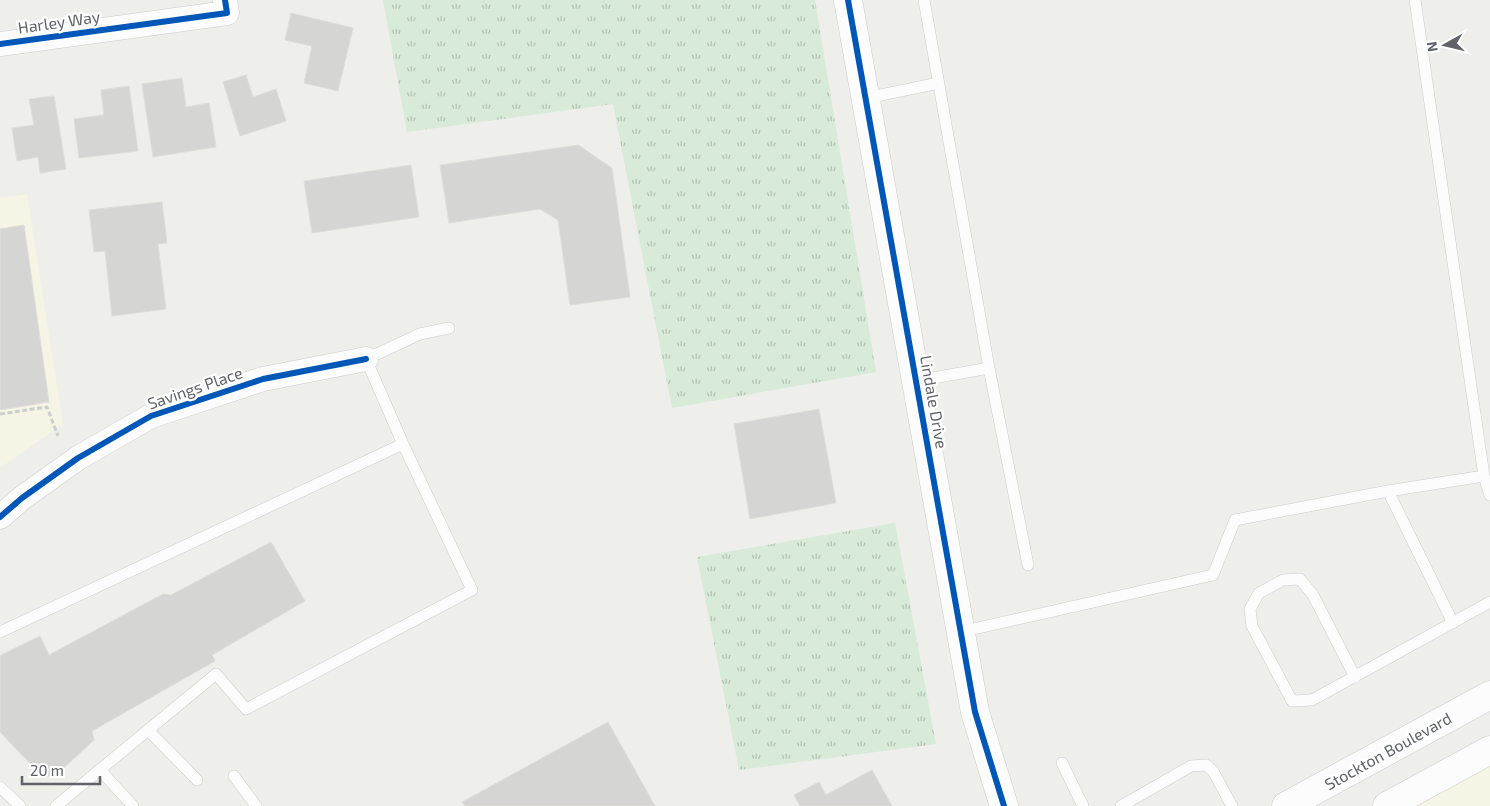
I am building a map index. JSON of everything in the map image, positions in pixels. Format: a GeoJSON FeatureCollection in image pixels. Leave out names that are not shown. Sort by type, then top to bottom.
{"type":"FeatureCollection","features":[{"type":"Feature","properties":{"kind":"street","name":"Harley Way"},"geometry":{"type":"LineString","coordinates":[[0,44],[227,13],[225,0]]}},
{"type":"Feature","properties":{"kind":"street","name":"Lindale Drive"},"geometry":{"type":"LineString","coordinates":[[848,0],[975,712],[1004,806]]}},
{"type":"Feature","properties":{"kind":"street","name":"Savings Place"},"geometry":{"type":"LineString","coordinates":[[0,517],[22,498],[78,458],[151,416],[263,379],[366,359]]}},
{"type":"Feature","properties":{"kind":"street","name":"Stockton Boulevard"},"geometry":{"type":"LineString","coordinates":[[1286,806],[1490,695]]}},
{"type":"Feature","properties":{"kind":"street"},"geometry":{"type":"LineString","coordinates":[[1388,806],[1490,750]]}},
{"type":"Feature","properties":{"kind":"lane"},"geometry":{"type":"LineString","coordinates":[[924,0],[988,368],[1028,565]]}},
{"type":"Feature","properties":{"kind":"lane"},"geometry":{"type":"LineString","coordinates":[[1415,0],[1484,476],[1490,494]]}},
{"type":"Feature","properties":{"kind":"lane"},"geometry":{"type":"LineString","coordinates":[[866,98],[939,83]]}},
{"type":"Feature","properties":{"kind":"lane"},"geometry":{"type":"LineString","coordinates":[[56,806],[216,674],[246,709],[472,590],[403,444],[366,359],[420,334],[449,328]]}},
{"type":"Feature","properties":{"kind":"lane"},"geometry":{"type":"LineString","coordinates":[[916,381],[988,368]]}},
{"type":"Feature","properties":{"kind":"lane"},"geometry":{"type":"LineString","coordinates":[[0,632],[403,444]]}},
{"type":"Feature","properties":{"kind":"lane"},"geometry":{"type":"LineString","coordinates":[[960,632],[1213,575],[1235,520],[1388,491],[1484,476]]}},
{"type":"Feature","properties":{"kind":"lane"},"geometry":{"type":"LineString","coordinates":[[1388,491],[1452,623]]}},
{"type":"Feature","properties":{"kind":"lane"},"geometry":{"type":"LineString","coordinates":[[1355,677],[1313,596],[1300,579],[1283,580],[1259,594],[1250,609],[1252,626],[1292,701],[1312,700],[1355,677],[1490,602]]}},
{"type":"Feature","properties":{"kind":"lane"},"geometry":{"type":"LineString","coordinates":[[148,730],[197,780]]}},
{"type":"Feature","properties":{"kind":"lane"},"geometry":{"type":"LineString","coordinates":[[1062,764],[1082,806]]}},
{"type":"Feature","properties":{"kind":"lane"},"geometry":{"type":"LineString","coordinates":[[1121,806],[1191,766],[1206,765],[1213,771],[1232,806]]}},
{"type":"Feature","properties":{"kind":"lane"},"geometry":{"type":"LineString","coordinates":[[100,770],[132,806]]}},
{"type":"Feature","properties":{"kind":"lane"},"geometry":{"type":"LineString","coordinates":[[234,776],[256,806]]}},
{"type":"Feature","properties":{"kind":"lane"},"geometry":{"type":"LineString","coordinates":[[0,787],[20,806]]}},
{"type":"Feature","properties":{"kind":"path"},"geometry":{"type":"LineString","coordinates":[[0,414],[47,407],[58,436]]}},
{"type":"Feature","properties":{"kind":"shaded area"},"geometry":{"type":"Polygon","coordinates":[[[27,194],[63,424],[0,468],[0,198],[27,194]]]}},
{"type":"Feature","properties":{"kind":"shaded area"},"geometry":{"type":"Polygon","coordinates":[[[1490,748],[1490,806],[1385,806],[1490,748]]]}},
{"type":"Feature","properties":{"kind":"green space"},"geometry":{"type":"Polygon","coordinates":[[[383,0],[815,0],[876,372],[672,408],[613,104],[407,132],[383,0]]]}},
{"type":"Feature","properties":{"kind":"green space"},"geometry":{"type":"Polygon","coordinates":[[[895,523],[936,744],[739,770],[697,557],[895,523]]]}},
{"type":"Feature","properties":{"kind":"building"},"geometry":{"type":"Polygon","coordinates":[[[291,13],[353,28],[338,91],[304,83],[312,46],[285,40],[291,13]]]}},
{"type":"Feature","properties":{"kind":"building"},"geometry":{"type":"Polygon","coordinates":[[[246,75],[253,97],[276,89],[286,121],[240,136],[223,82],[246,75]]]}},
{"type":"Feature","properties":{"kind":"building"},"geometry":{"type":"Polygon","coordinates":[[[182,78],[186,107],[209,103],[216,147],[153,157],[142,84],[182,78]]]}},
{"type":"Feature","properties":{"kind":"building"},"geometry":{"type":"Polygon","coordinates":[[[129,86],[138,151],[79,158],[74,119],[104,115],[101,90],[129,86]]]}},
{"type":"Feature","properties":{"kind":"building"},"geometry":{"type":"Polygon","coordinates":[[[54,96],[66,169],[40,173],[38,157],[17,161],[12,128],[34,125],[29,99],[54,96]]]}},
{"type":"Feature","properties":{"kind":"building"},"geometry":{"type":"Polygon","coordinates":[[[578,145],[612,168],[630,297],[570,305],[558,220],[540,209],[449,223],[440,165],[578,145]]]}},
{"type":"Feature","properties":{"kind":"building"},"geometry":{"type":"Polygon","coordinates":[[[411,165],[419,217],[312,233],[304,181],[411,165]]]}},
{"type":"Feature","properties":{"kind":"building"},"geometry":{"type":"Polygon","coordinates":[[[162,202],[167,243],[158,244],[166,309],[112,316],[105,251],[94,252],[89,210],[162,202]]]}},
{"type":"Feature","properties":{"kind":"building"},"geometry":{"type":"Polygon","coordinates":[[[24,225],[49,402],[0,410],[0,229],[24,225]]]}},
{"type":"Feature","properties":{"kind":"building"},"geometry":{"type":"Polygon","coordinates":[[[819,409],[836,503],[750,519],[734,424],[819,409]]]}},
{"type":"Feature","properties":{"kind":"building"},"geometry":{"type":"Polygon","coordinates":[[[271,542],[305,601],[212,655],[215,661],[92,731],[94,740],[55,776],[42,776],[0,732],[1,655],[40,636],[49,655],[163,594],[171,595],[271,542]]]}},
{"type":"Feature","properties":{"kind":"building"},"geometry":{"type":"Polygon","coordinates":[[[608,722],[655,806],[465,806],[462,802],[608,722]]]}},
{"type":"Feature","properties":{"kind":"building"},"geometry":{"type":"Polygon","coordinates":[[[872,770],[892,806],[800,806],[794,795],[819,782],[826,795],[872,770]]]}},
{"type":"Feature","properties":{"kind":"cycle path"},"geometry":{"type":"LineString","coordinates":[[0,44],[227,13],[225,0]]}},
{"type":"Feature","properties":{"kind":"cycle path"},"geometry":{"type":"LineString","coordinates":[[848,0],[975,712],[1004,806]]}},
{"type":"Feature","properties":{"kind":"cycle path"},"geometry":{"type":"LineString","coordinates":[[0,517],[22,498],[78,458],[151,416],[263,379],[366,359]]}}]}
